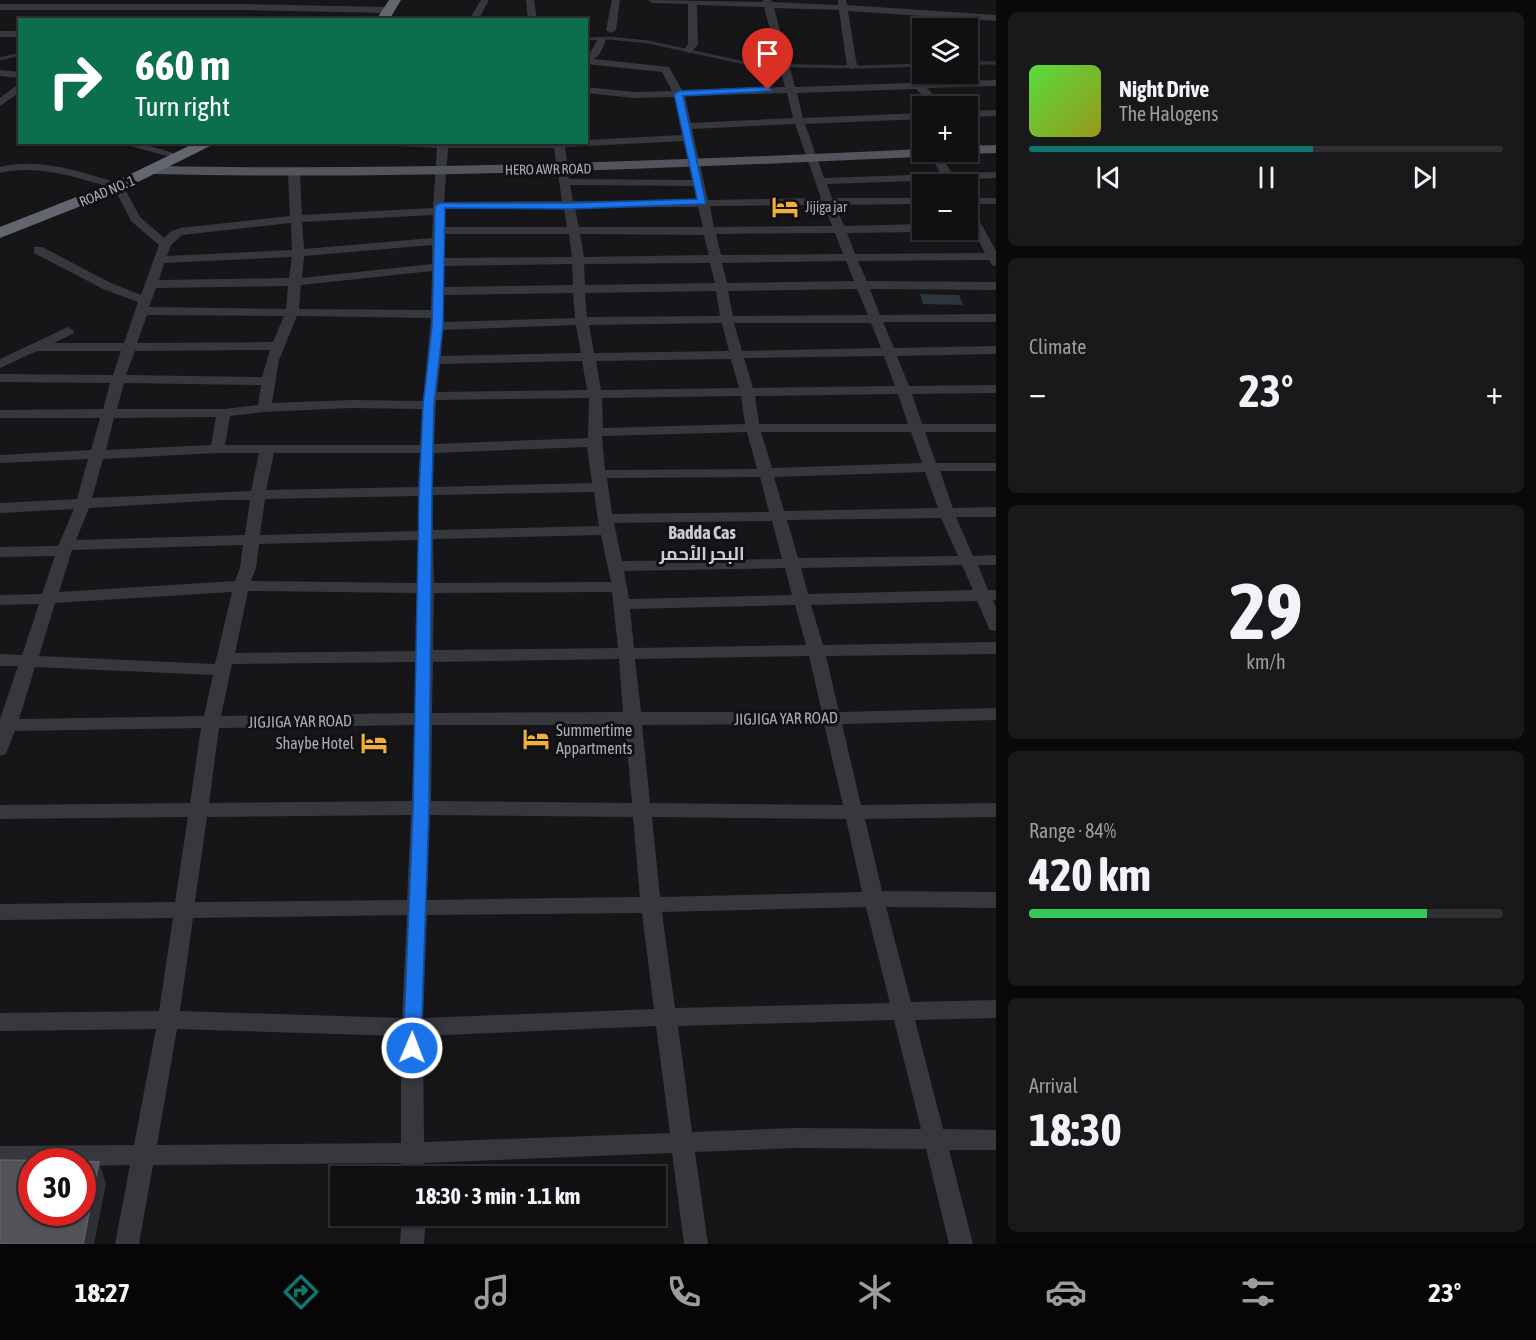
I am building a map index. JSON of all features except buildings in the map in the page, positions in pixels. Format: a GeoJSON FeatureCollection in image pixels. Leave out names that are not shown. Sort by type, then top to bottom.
{"type":"FeatureCollection","features":[{"type":"Feature","properties":{"kind":"highway","name":"ROAD NO. 1"},"geometry":{"type":"LineString","coordinates":[[0,233],[155,170],[207,144]]}},
{"type":"Feature","properties":{"kind":"main road"},"geometry":{"type":"LineString","coordinates":[[978,150],[996,149]]}},
{"type":"Feature","properties":{"kind":"main road","name":"HERO AWR ROAD"},"geometry":{"type":"LineString","coordinates":[[155,170],[294,174],[439,171],[565,175],[694,164],[912,153]]}},
{"type":"Feature","properties":{"kind":"street"},"geometry":{"type":"LineString","coordinates":[[475,18],[485,0]]}},
{"type":"Feature","properties":{"kind":"street"},"geometry":{"type":"LineString","coordinates":[[530,0],[533,18]]}},
{"type":"Feature","properties":{"kind":"street"},"geometry":{"type":"LineString","coordinates":[[611,30],[616,0]]}},
{"type":"Feature","properties":{"kind":"street"},"geometry":{"type":"LineString","coordinates":[[652,0],[843,4],[919,16],[995,14]]}},
{"type":"Feature","properties":{"kind":"street"},"geometry":{"type":"LineString","coordinates":[[914,0],[919,16]]}},
{"type":"Feature","properties":{"kind":"street"},"geometry":{"type":"LineString","coordinates":[[689,50],[693,44],[692,2]]}},
{"type":"Feature","properties":{"kind":"street"},"geometry":{"type":"LineString","coordinates":[[767,3],[811,159],[841,228],[947,513],[967,560],[989,595],[996,626]]}},
{"type":"Feature","properties":{"kind":"street"},"geometry":{"type":"LineString","coordinates":[[0,7],[51,4],[243,4],[388,10]]}},
{"type":"Feature","properties":{"kind":"street"},"geometry":{"type":"LineString","coordinates":[[42,18],[51,4]]}},
{"type":"Feature","properties":{"kind":"street"},"geometry":{"type":"LineString","coordinates":[[145,18],[152,4]]}},
{"type":"Feature","properties":{"kind":"street"},"geometry":{"type":"LineString","coordinates":[[843,4],[852,66]]}},
{"type":"Feature","properties":{"kind":"street"},"geometry":{"type":"LineString","coordinates":[[0,34],[18,34]]}},
{"type":"Feature","properties":{"kind":"street"},"geometry":{"type":"LineString","coordinates":[[588,59],[594,56],[601,41]]}},
{"type":"Feature","properties":{"kind":"street"},"geometry":{"type":"LineString","coordinates":[[588,60],[666,69],[679,94],[727,320],[747,392],[753,428],[816,650],[856,812],[874,899],[961,1244]]}},
{"type":"Feature","properties":{"kind":"street"},"geometry":{"type":"LineString","coordinates":[[0,74],[18,75]]}},
{"type":"Feature","properties":{"kind":"street"},"geometry":{"type":"LineString","coordinates":[[588,90],[634,95],[996,83]]}},
{"type":"Feature","properties":{"kind":"street"},"geometry":{"type":"LineString","coordinates":[[920,86],[930,96]]}},
{"type":"Feature","properties":{"kind":"street"},"geometry":{"type":"LineString","coordinates":[[0,103],[18,88]]}},
{"type":"Feature","properties":{"kind":"street"},"geometry":{"type":"LineString","coordinates":[[978,114],[996,113]]}},
{"type":"Feature","properties":{"kind":"street"},"geometry":{"type":"LineString","coordinates":[[685,126],[912,116]]}},
{"type":"Feature","properties":{"kind":"street"},"geometry":{"type":"LineString","coordinates":[[588,143],[688,138]]}},
{"type":"Feature","properties":{"kind":"street"},"geometry":{"type":"LineString","coordinates":[[129,144],[182,157]]}},
{"type":"Feature","properties":{"kind":"street"},"geometry":{"type":"LineString","coordinates":[[412,1165],[412,1027],[419,906],[421,719],[426,588],[425,492],[429,400],[435,360],[439,171],[443,144]]}},
{"type":"Feature","properties":{"kind":"street"},"geometry":{"type":"LineString","coordinates":[[559,144],[579,261],[578,289],[594,393],[595,437],[606,524],[620,587],[651,905],[696,1244]]}},
{"type":"Feature","properties":{"kind":"street"},"geometry":{"type":"LineString","coordinates":[[4,167],[42,167],[117,186],[135,219],[165,244]]}},
{"type":"Feature","properties":{"kind":"street"},"geometry":{"type":"LineString","coordinates":[[264,408],[267,381],[277,346],[292,312],[298,253],[294,174]]}},
{"type":"Feature","properties":{"kind":"street"},"geometry":{"type":"LineString","coordinates":[[565,175],[698,183]]}},
{"type":"Feature","properties":{"kind":"street"},"geometry":{"type":"LineString","coordinates":[[978,177],[996,175]]}},
{"type":"Feature","properties":{"kind":"street"},"geometry":{"type":"LineString","coordinates":[[821,181],[912,180]]}},
{"type":"Feature","properties":{"kind":"street"},"geometry":{"type":"LineString","coordinates":[[0,750],[4,725],[83,505],[96,453],[142,305],[161,260],[165,244],[174,234],[295,219],[440,208],[703,202],[912,201]]}},
{"type":"Feature","properties":{"kind":"street"},"geometry":{"type":"LineString","coordinates":[[978,201],[996,201]]}},
{"type":"Feature","properties":{"kind":"street"},"geometry":{"type":"LineString","coordinates":[[161,260],[298,253],[438,236],[574,231],[912,228]]}},
{"type":"Feature","properties":{"kind":"street"},"geometry":{"type":"LineString","coordinates":[[978,229],[996,228]]}},
{"type":"Feature","properties":{"kind":"street"},"geometry":{"type":"LineString","coordinates":[[978,236],[995,258]]}},
{"type":"Feature","properties":{"kind":"street"},"geometry":{"type":"LineString","coordinates":[[38,250],[142,305],[437,320],[582,322],[996,318]]}},
{"type":"Feature","properties":{"kind":"street"},"geometry":{"type":"LineString","coordinates":[[150,284],[295,282],[438,264],[715,259],[995,258]]}},
{"type":"Feature","properties":{"kind":"street"},"geometry":{"type":"LineString","coordinates":[[437,291],[862,285],[996,286]]}},
{"type":"Feature","properties":{"kind":"street"},"geometry":{"type":"LineString","coordinates":[[0,364],[68,331]]}},
{"type":"Feature","properties":{"kind":"street"},"geometry":{"type":"LineString","coordinates":[[34,347],[277,346]]}},
{"type":"Feature","properties":{"kind":"street"},"geometry":{"type":"LineString","coordinates":[[435,360],[996,350]]}},
{"type":"Feature","properties":{"kind":"street"},"geometry":{"type":"LineString","coordinates":[[0,378],[267,381]]}},
{"type":"Feature","properties":{"kind":"street"},"geometry":{"type":"LineString","coordinates":[[0,414],[224,413],[264,408],[594,393],[996,389]]}},
{"type":"Feature","properties":{"kind":"street"},"geometry":{"type":"LineString","coordinates":[[217,449],[224,413]]}},
{"type":"Feature","properties":{"kind":"street"},"geometry":{"type":"LineString","coordinates":[[0,459],[217,449],[428,449],[753,428],[996,428]]}},
{"type":"Feature","properties":{"kind":"street"},"geometry":{"type":"LineString","coordinates":[[128,1244],[168,1020],[211,723],[241,586],[248,568],[267,450]]}},
{"type":"Feature","properties":{"kind":"street"},"geometry":{"type":"LineString","coordinates":[[0,508],[258,495],[425,492],[601,481],[931,466],[996,467]]}},
{"type":"Feature","properties":{"kind":"street"},"geometry":{"type":"LineString","coordinates":[[0,552],[253,539],[425,535],[778,515],[996,512]]}},
{"type":"Feature","properties":{"kind":"street"},"geometry":{"type":"LineString","coordinates":[[616,566],[996,560]]}},
{"type":"Feature","properties":{"kind":"street"},"geometry":{"type":"LineString","coordinates":[[0,600],[49,599],[76,595],[241,586],[620,587]]}},
{"type":"Feature","properties":{"kind":"street"},"geometry":{"type":"LineString","coordinates":[[621,604],[989,595]]}},
{"type":"Feature","properties":{"kind":"street"},"geometry":{"type":"LineString","coordinates":[[0,660],[224,664],[424,657],[996,648]]}},
{"type":"Feature","properties":{"kind":"street","name":"JIGJIGA YAR ROAD"},"geometry":{"type":"LineString","coordinates":[[4,725],[421,719],[833,718],[996,714]]}},
{"type":"Feature","properties":{"kind":"street"},"geometry":{"type":"LineString","coordinates":[[0,812],[421,808],[641,808],[856,812],[996,810]]}},
{"type":"Feature","properties":{"kind":"street"},"geometry":{"type":"LineString","coordinates":[[0,912],[651,905],[874,899],[996,900]]}},
{"type":"Feature","properties":{"kind":"street"},"geometry":{"type":"LineString","coordinates":[[0,1023],[168,1020],[412,1027],[665,1017],[996,1009]]}},
{"type":"Feature","properties":{"kind":"street"},"geometry":{"type":"LineString","coordinates":[[0,1156],[145,1153],[412,1165],[684,1142],[795,1138],[996,1140]]}},
{"type":"Feature","properties":{"kind":"street"},"geometry":{"type":"LineString","coordinates":[[412,1244],[413,1226]]}},
{"type":"Feature","properties":{"kind":"shaded area"},"geometry":{"type":"Polygon","coordinates":[[[920,294],[959,295],[963,305],[923,304],[920,294]]]}},
{"type":"Feature","properties":{"kind":"waterway"},"geometry":{"type":"LineString","coordinates":[[588,39],[609,38],[648,42],[754,65],[912,65]]}},
{"type":"Feature","properties":{"kind":"waterway"},"geometry":{"type":"LineString","coordinates":[[0,59],[18,54]]}},
{"type":"Feature","properties":{"kind":"waterway"},"geometry":{"type":"LineString","coordinates":[[978,63],[996,63]]}},
{"type":"Feature","properties":{"kind":"place","name":"Jijiga jar"},"geometry":{"type":"Point","coordinates":[785,207]}},
{"type":"Feature","properties":{"kind":"place","name":"Summertime Appartments"},"geometry":{"type":"Point","coordinates":[536,739]}},
{"type":"Feature","properties":{"kind":"place","name":"Shaybe Hotel"},"geometry":{"type":"Point","coordinates":[374,743]}},
{"type":"Feature","properties":{"kind":"district","name":"Badda Cas البحر الأحمر"},"geometry":{"type":"Point","coordinates":[702,542]}},
{"type":"Feature","properties":{"kind":"route"},"geometry":{"type":"LineString","coordinates":[[412,1048],[419,906],[421,719],[426,588],[425,492],[429,405],[437,326],[440,206],[569,206],[703,202],[679,94],[768,90]]}}]}
